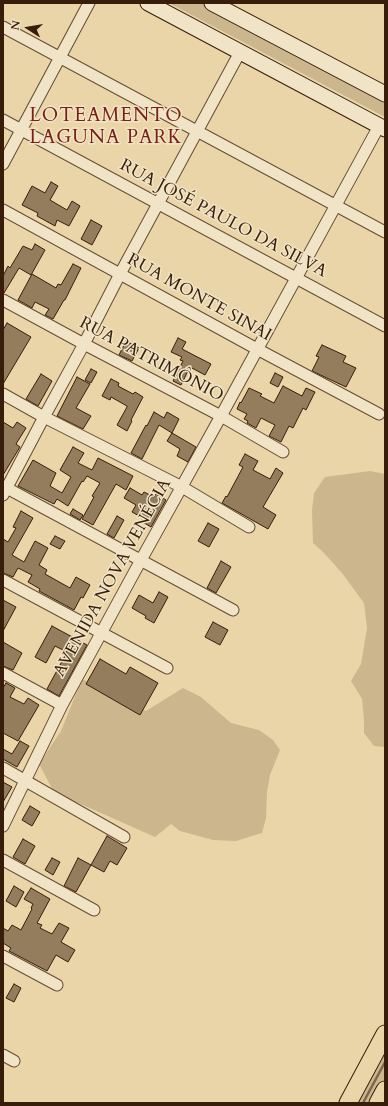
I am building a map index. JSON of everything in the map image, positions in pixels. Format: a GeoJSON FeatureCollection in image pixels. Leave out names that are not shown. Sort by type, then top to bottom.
{"type":"FeatureCollection","features":[{"type":"Feature","properties":{"kind":"main road"},"geometry":{"type":"LineString","coordinates":[[148,3],[382,128]]}},
{"type":"Feature","properties":{"kind":"main road"},"geometry":{"type":"LineString","coordinates":[[212,3],[385,94]]}},
{"type":"Feature","properties":{"kind":"main road"},"geometry":{"type":"LineString","coordinates":[[348,1103],[385,1034]]}},
{"type":"Feature","properties":{"kind":"main road"},"geometry":{"type":"LineString","coordinates":[[378,1103],[385,1090]]}},
{"type":"Feature","properties":{"kind":"street"},"geometry":{"type":"LineString","coordinates":[[3,164],[89,3]]}},
{"type":"Feature","properties":{"kind":"street"},"geometry":{"type":"LineString","coordinates":[[3,27],[385,232]]}},
{"type":"Feature","properties":{"kind":"street"},"geometry":{"type":"LineString","coordinates":[[233,610],[141,560],[4,490],[240,52]]}},
{"type":"Feature","properties":{"kind":"street","name":"RUA JOSÉ PAULO DA SILVA"},"geometry":{"type":"LineString","coordinates":[[3,120],[385,326]]}},
{"type":"Feature","properties":{"kind":"street","name":"AVENIDA NOVA VENÉCIA"},"geometry":{"type":"LineString","coordinates":[[3,826],[62,705],[101,633],[336,205],[382,128]]}},
{"type":"Feature","properties":{"kind":"street","name":"RUA MONTE SINAI"},"geometry":{"type":"LineString","coordinates":[[3,210],[379,414]]}},
{"type":"Feature","properties":{"kind":"street","name":"RUA PATRIMÔNIO"},"geometry":{"type":"LineString","coordinates":[[3,300],[221,416],[283,452]]}},
{"type":"Feature","properties":{"kind":"street"},"geometry":{"type":"LineString","coordinates":[[3,394],[44,417],[182,487],[249,527]]}},
{"type":"Feature","properties":{"kind":"street"},"geometry":{"type":"LineString","coordinates":[[3,580],[167,668]]}},
{"type":"Feature","properties":{"kind":"street"},"geometry":{"type":"LineString","coordinates":[[3,674],[62,705]]}},
{"type":"Feature","properties":{"kind":"street"},"geometry":{"type":"LineString","coordinates":[[3,768],[124,837]]}},
{"type":"Feature","properties":{"kind":"street"},"geometry":{"type":"LineString","coordinates":[[3,860],[94,910]]}},
{"type":"Feature","properties":{"kind":"street"},"geometry":{"type":"LineString","coordinates":[[3,956],[57,984]]}},
{"type":"Feature","properties":{"kind":"street"},"geometry":{"type":"LineString","coordinates":[[3,1055],[14,1061]]}},
{"type":"Feature","properties":{"kind":"shaded area"},"geometry":{"type":"Polygon","coordinates":[[[169,3],[204,3],[385,100],[385,117],[169,3]]]}},
{"type":"Feature","properties":{"kind":"shaded area"},"geometry":{"type":"Polygon","coordinates":[[[370,471],[385,474],[385,747],[374,746],[364,733],[362,699],[351,681],[361,664],[367,628],[364,603],[342,573],[313,543],[312,510],[314,493],[325,477],[370,471]]]}},
{"type":"Feature","properties":{"kind":"shaded area"},"geometry":{"type":"Polygon","coordinates":[[[82,679],[146,711],[183,688],[201,697],[231,723],[259,730],[273,740],[280,750],[270,775],[267,792],[266,818],[262,833],[236,841],[213,840],[180,831],[171,824],[155,837],[55,794],[39,764],[61,731],[82,679]]]}},
{"type":"Feature","properties":{"kind":"shaded area"},"geometry":{"type":"Polygon","coordinates":[[[385,1046],[385,1078],[372,1103],[355,1103],[385,1046]]]}},
{"type":"Feature","properties":{"kind":"building"},"geometry":{"type":"Polygon","coordinates":[[[51,182],[58,186],[50,200],[67,210],[72,201],[80,206],[69,226],[57,220],[55,226],[37,216],[38,213],[22,205],[32,186],[45,193],[51,182]]]}},
{"type":"Feature","properties":{"kind":"building"},"geometry":{"type":"Polygon","coordinates":[[[91,220],[102,226],[92,245],[81,239],[91,220]]]}},
{"type":"Feature","properties":{"kind":"building"},"geometry":{"type":"Polygon","coordinates":[[[35,244],[45,250],[31,275],[19,268],[3,293],[3,276],[8,266],[10,268],[23,246],[32,250],[35,244]]]}},
{"type":"Feature","properties":{"kind":"building"},"geometry":{"type":"Polygon","coordinates":[[[73,264],[81,268],[65,300],[53,319],[45,315],[49,309],[35,302],[32,308],[18,300],[32,274],[56,288],[58,284],[61,285],[73,264]]]}},
{"type":"Feature","properties":{"kind":"building"},"geometry":{"type":"Polygon","coordinates":[[[7,323],[31,337],[3,384],[3,330],[7,323]]]}},
{"type":"Feature","properties":{"kind":"building"},"geometry":{"type":"Polygon","coordinates":[[[178,338],[186,342],[182,349],[211,364],[205,375],[190,367],[181,385],[173,381],[183,361],[180,360],[182,357],[171,352],[178,338]]]}},
{"type":"Feature","properties":{"kind":"building"},"geometry":{"type":"Polygon","coordinates":[[[126,341],[139,348],[132,361],[119,355],[126,341]]]}},
{"type":"Feature","properties":{"kind":"building"},"geometry":{"type":"Polygon","coordinates":[[[322,345],[346,356],[343,362],[356,368],[346,387],[312,371],[319,357],[316,356],[322,345]]]}},
{"type":"Feature","properties":{"kind":"building"},"geometry":{"type":"Polygon","coordinates":[[[91,369],[97,372],[91,383],[85,380],[91,369]]]}},
{"type":"Feature","properties":{"kind":"building"},"geometry":{"type":"Polygon","coordinates":[[[275,373],[283,377],[278,387],[270,383],[275,373]]]}},
{"type":"Feature","properties":{"kind":"building"},"geometry":{"type":"Polygon","coordinates":[[[41,374],[52,381],[38,406],[26,399],[41,374]]]}},
{"type":"Feature","properties":{"kind":"building"},"geometry":{"type":"Polygon","coordinates":[[[77,377],[90,384],[76,408],[91,416],[83,429],[57,416],[77,377]]]}},
{"type":"Feature","properties":{"kind":"building"},"geometry":{"type":"Polygon","coordinates":[[[111,379],[119,383],[118,386],[133,394],[135,392],[143,397],[127,431],[117,425],[127,406],[111,397],[110,400],[102,396],[111,379]]]}},
{"type":"Feature","properties":{"kind":"building"},"geometry":{"type":"Polygon","coordinates":[[[283,386],[302,396],[306,388],[315,392],[306,410],[303,408],[293,428],[289,426],[281,442],[269,436],[275,425],[261,418],[256,428],[247,423],[248,421],[244,419],[247,414],[237,409],[249,388],[262,394],[260,396],[274,403],[283,386]]]}},
{"type":"Feature","properties":{"kind":"building"},"geometry":{"type":"Polygon","coordinates":[[[154,412],[164,418],[167,412],[179,419],[172,433],[159,425],[142,459],[131,453],[154,412]]]}},
{"type":"Feature","properties":{"kind":"building"},"geometry":{"type":"Polygon","coordinates":[[[3,422],[13,428],[17,422],[26,428],[16,444],[20,447],[3,475],[3,422]]]}},
{"type":"Feature","properties":{"kind":"building"},"geometry":{"type":"Polygon","coordinates":[[[172,433],[196,447],[188,462],[177,456],[180,449],[167,441],[172,433]]]}},
{"type":"Feature","properties":{"kind":"building"},"geometry":{"type":"Polygon","coordinates":[[[73,447],[84,453],[78,463],[92,470],[98,458],[133,476],[126,490],[116,484],[93,525],[82,519],[94,497],[92,496],[100,483],[87,476],[83,482],[82,481],[68,506],[57,499],[54,504],[18,486],[33,460],[56,473],[50,486],[62,493],[71,477],[60,470],[73,447]]]}},
{"type":"Feature","properties":{"kind":"building"},"geometry":{"type":"Polygon","coordinates":[[[245,454],[258,461],[253,470],[270,479],[276,468],[283,473],[263,507],[276,515],[268,529],[222,503],[226,496],[227,497],[243,467],[239,465],[245,454]]]}},
{"type":"Feature","properties":{"kind":"building"},"geometry":{"type":"Polygon","coordinates":[[[130,488],[142,495],[144,492],[154,497],[156,494],[166,500],[151,527],[141,521],[143,518],[132,512],[136,505],[124,498],[130,488]]]}},
{"type":"Feature","properties":{"kind":"building"},"geometry":{"type":"Polygon","coordinates":[[[73,509],[83,515],[80,520],[70,514],[73,509]]]}},
{"type":"Feature","properties":{"kind":"building"},"geometry":{"type":"Polygon","coordinates":[[[21,511],[33,518],[12,555],[24,562],[35,541],[48,548],[39,565],[47,570],[45,574],[70,588],[76,577],[90,585],[74,610],[39,591],[40,589],[28,582],[32,575],[18,568],[13,577],[3,573],[3,539],[8,542],[16,528],[13,527],[21,511]]]}},
{"type":"Feature","properties":{"kind":"building"},"geometry":{"type":"Polygon","coordinates":[[[117,516],[124,520],[114,538],[107,534],[117,516]]]}},
{"type":"Feature","properties":{"kind":"building"},"geometry":{"type":"Polygon","coordinates":[[[208,523],[219,529],[209,547],[198,541],[208,523]]]}},
{"type":"Feature","properties":{"kind":"building"},"geometry":{"type":"Polygon","coordinates":[[[55,536],[65,541],[60,549],[50,544],[55,536]]]}},
{"type":"Feature","properties":{"kind":"building"},"geometry":{"type":"Polygon","coordinates":[[[221,561],[231,567],[216,593],[207,588],[221,561]]]}},
{"type":"Feature","properties":{"kind":"building"},"geometry":{"type":"Polygon","coordinates":[[[159,592],[168,597],[154,623],[145,618],[146,616],[132,608],[139,595],[153,603],[159,592]]]}},
{"type":"Feature","properties":{"kind":"building"},"geometry":{"type":"Polygon","coordinates":[[[3,600],[16,607],[3,631],[3,600]]]}},
{"type":"Feature","properties":{"kind":"building"},"geometry":{"type":"Polygon","coordinates":[[[213,622],[228,630],[220,645],[205,637],[213,622]]]}},
{"type":"Feature","properties":{"kind":"building"},"geometry":{"type":"Polygon","coordinates":[[[52,626],[87,645],[59,696],[47,689],[67,652],[55,646],[46,663],[35,657],[52,626]]]}},
{"type":"Feature","properties":{"kind":"building"},"geometry":{"type":"Polygon","coordinates":[[[3,642],[22,653],[13,670],[3,666],[3,642]]]}},
{"type":"Feature","properties":{"kind":"building"},"geometry":{"type":"Polygon","coordinates":[[[100,659],[126,674],[130,667],[158,683],[140,715],[86,684],[100,659]]]}},
{"type":"Feature","properties":{"kind":"building"},"geometry":{"type":"Polygon","coordinates":[[[6,683],[15,688],[10,697],[24,704],[28,698],[39,705],[18,741],[3,733],[3,688],[6,683]]]}},
{"type":"Feature","properties":{"kind":"building"},"geometry":{"type":"Polygon","coordinates":[[[20,741],[29,746],[17,767],[3,759],[3,749],[12,754],[20,741]]]}},
{"type":"Feature","properties":{"kind":"building"},"geometry":{"type":"Polygon","coordinates":[[[3,782],[12,787],[3,802],[3,782]]]}},
{"type":"Feature","properties":{"kind":"building"},"geometry":{"type":"Polygon","coordinates":[[[30,806],[40,812],[32,826],[22,820],[30,806]]]}},
{"type":"Feature","properties":{"kind":"building"},"geometry":{"type":"Polygon","coordinates":[[[107,836],[127,848],[117,865],[110,861],[104,872],[91,865],[107,836]]]}},
{"type":"Feature","properties":{"kind":"building"},"geometry":{"type":"Polygon","coordinates":[[[23,839],[35,846],[25,864],[13,857],[23,839]]]}},
{"type":"Feature","properties":{"kind":"building"},"geometry":{"type":"Polygon","coordinates":[[[52,858],[60,862],[53,875],[45,870],[52,858]]]}},
{"type":"Feature","properties":{"kind":"building"},"geometry":{"type":"Polygon","coordinates":[[[78,858],[91,865],[76,892],[64,886],[78,858]]]}},
{"type":"Feature","properties":{"kind":"building"},"geometry":{"type":"Polygon","coordinates":[[[14,886],[24,892],[16,907],[6,901],[14,886]]]}},
{"type":"Feature","properties":{"kind":"building"},"geometry":{"type":"Polygon","coordinates":[[[31,888],[50,899],[37,923],[42,925],[40,928],[52,934],[59,923],[69,928],[61,942],[75,950],[68,962],[56,955],[47,971],[9,951],[11,948],[3,943],[3,928],[8,931],[12,925],[21,930],[32,909],[33,904],[24,899],[31,888]]]}},
{"type":"Feature","properties":{"kind":"building"},"geometry":{"type":"Polygon","coordinates":[[[14,984],[21,988],[14,1002],[6,998],[14,984]]]}},
{"type":"Feature","properties":{"kind":"waterway"},"geometry":{"type":"LineString","coordinates":[[363,1103],[385,1062]]}},
{"type":"Feature","properties":{"kind":"district","name":"LOTEAMENTO LAGUNA PARK"},"geometry":{"type":"Point","coordinates":[106,128]}}]}
